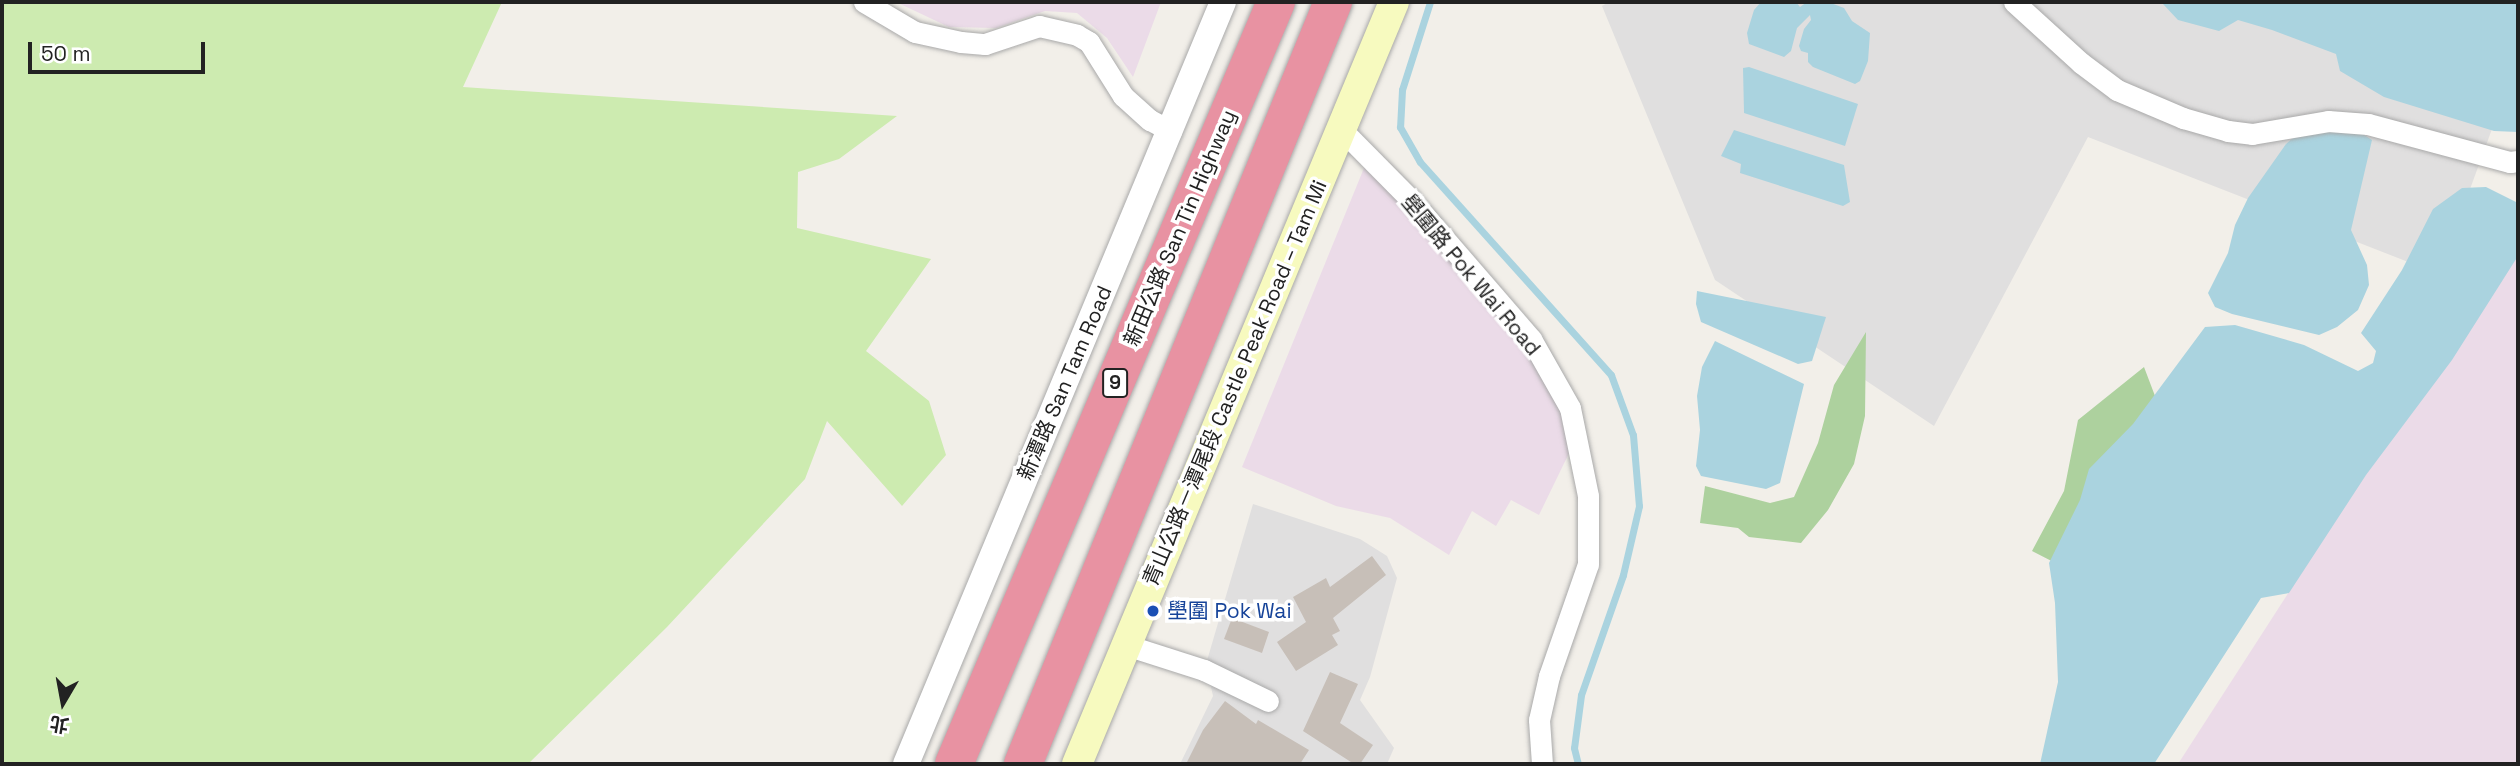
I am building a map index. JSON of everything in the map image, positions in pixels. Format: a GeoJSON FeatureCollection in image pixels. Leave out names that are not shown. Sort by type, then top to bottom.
{"type":"FeatureCollection","features":[{"type":"Feature","properties":{"kind":"highway","name":"新田公路 San Tin Highway"},"geometry":{"type":"LineString","coordinates":[[954,764],[1276,2]]}},
{"type":"Feature","properties":{"kind":"highway"},"geometry":{"type":"LineString","coordinates":[[1023,764],[1333,2]]}},
{"type":"Feature","properties":{"kind":"main road","name":"青山公路－潭尾段 Castle Peak Road – Tam Mi"},"geometry":{"type":"LineString","coordinates":[[1077,764],[1394,2]]}},
{"type":"Feature","properties":{"kind":"street"},"geometry":{"type":"LineString","coordinates":[[864,2],[915,32],[961,43],[985,44],[1040,26],[1077,35],[1089,42],[1123,96],[1150,120],[1171,131]]}},
{"type":"Feature","properties":{"kind":"street","name":"新潭路 San Tam Road"},"geometry":{"type":"LineString","coordinates":[[906,764],[1223,2]]}},
{"type":"Feature","properties":{"kind":"street"},"geometry":{"type":"LineString","coordinates":[[2014,2],[2081,63],[2117,90],[2183,118],[2228,131],[2252,134],[2328,121],[2368,124],[2510,162],[2518,160]]}},
{"type":"Feature","properties":{"kind":"street","name":"壆圍路 Pok Wai Road"},"geometry":{"type":"LineString","coordinates":[[1341,129],[1411,200],[1531,340],[1570,408],[1588,496],[1588,564],[1549,676],[1539,720],[1542,764]]}},
{"type":"Feature","properties":{"kind":"street"},"geometry":{"type":"LineString","coordinates":[[1126,645],[1204,670],[1268,701]]}},
{"type":"Feature","properties":{"kind":"shaded area"},"geometry":{"type":"Polygon","coordinates":[[[896,2],[1161,2],[1133,77],[1107,38],[1077,13],[1045,11],[996,28],[949,27],[896,2]]]}},
{"type":"Feature","properties":{"kind":"shaded area"},"geometry":{"type":"Polygon","coordinates":[[[1609,2],[2218,2],[2500,107],[2439,274],[2088,137],[1934,426],[1715,280],[1602,6],[1609,2]]]}},
{"type":"Feature","properties":{"kind":"shaded area"},"geometry":{"type":"Polygon","coordinates":[[[1364,168],[1407,207],[1527,343],[1565,410],[1572,447],[1539,515],[1511,500],[1496,526],[1472,511],[1449,555],[1390,518],[1336,506],[1242,467],[1364,168]]]}},
{"type":"Feature","properties":{"kind":"shaded area"},"geometry":{"type":"Polygon","coordinates":[[[2518,237],[2518,764],[2178,764],[2518,237]]]}},
{"type":"Feature","properties":{"kind":"shaded area"},"geometry":{"type":"Polygon","coordinates":[[[1253,504],[1360,539],[1387,556],[1397,578],[1370,677],[1360,700],[1394,748],[1387,764],[1180,764],[1213,696],[1206,664],[1253,504]]]}},
{"type":"Feature","properties":{"kind":"green space"},"geometry":{"type":"Polygon","coordinates":[[[2,2],[502,2],[463,87],[897,116],[839,159],[798,172],[797,228],[931,259],[866,351],[929,401],[946,455],[902,506],[827,421],[805,479],[667,627],[528,764],[2,764],[2,2]]]}},
{"type":"Feature","properties":{"kind":"green space"},"geometry":{"type":"Polygon","coordinates":[[[1866,332],[1865,416],[1854,464],[1828,510],[1801,543],[1749,537],[1738,528],[1700,523],[1705,486],[1770,503],[1794,497],[1818,443],[1834,385],[1866,332]]]}},
{"type":"Feature","properties":{"kind":"green space"},"geometry":{"type":"Polygon","coordinates":[[[2144,367],[2163,417],[2071,571],[2032,551],[2064,491],[2078,420],[2144,367]]]}},
{"type":"Feature","properties":{"kind":"water"},"geometry":{"type":"Polygon","coordinates":[[[1761,2],[1796,2],[1800,7],[1807,2],[1828,2],[1844,8],[1852,21],[1870,33],[1868,61],[1860,81],[1855,84],[1813,67],[1808,62],[1808,53],[1801,51],[1799,46],[1804,29],[1811,20],[1810,15],[1797,28],[1791,51],[1784,57],[1749,44],[1747,33],[1754,10],[1761,2]]]}},
{"type":"Feature","properties":{"kind":"water"},"geometry":{"type":"Polygon","coordinates":[[[2143,2],[2518,2],[2518,132],[2494,131],[2384,97],[2340,71],[2336,54],[2272,30],[2238,20],[2219,31],[2178,20],[2163,4],[2143,2]]]}},
{"type":"Feature","properties":{"kind":"water"},"geometry":{"type":"Polygon","coordinates":[[[1749,67],[1858,104],[1845,146],[1744,113],[1743,68],[1749,67]]]}},
{"type":"Feature","properties":{"kind":"water"},"geometry":{"type":"Polygon","coordinates":[[[2314,119],[2358,131],[2372,140],[2351,230],[2367,265],[2369,285],[2358,310],[2337,327],[2319,335],[2232,314],[2215,307],[2208,293],[2228,253],[2235,225],[2248,198],[2286,144],[2314,119]]]}},
{"type":"Feature","properties":{"kind":"water"},"geometry":{"type":"Polygon","coordinates":[[[1734,130],[1844,165],[1850,202],[1843,206],[1740,173],[1741,164],[1721,156],[1734,130]]]}},
{"type":"Feature","properties":{"kind":"water"},"geometry":{"type":"Polygon","coordinates":[[[2486,187],[2518,203],[2518,256],[2452,360],[2366,475],[2289,593],[2261,598],[2154,764],[2040,764],[2058,682],[2055,603],[2049,563],[2080,500],[2089,469],[2133,424],[2205,327],[2235,325],[2304,345],[2358,371],[2373,363],[2376,351],[2361,333],[2402,270],[2433,209],[2462,188],[2486,187]]]}},
{"type":"Feature","properties":{"kind":"water"},"geometry":{"type":"Polygon","coordinates":[[[1697,291],[1826,317],[1812,361],[1798,364],[1701,322],[1696,304],[1697,291]]]}},
{"type":"Feature","properties":{"kind":"water"},"geometry":{"type":"Polygon","coordinates":[[[1715,341],[1804,384],[1780,483],[1766,489],[1701,476],[1696,466],[1700,430],[1697,396],[1702,367],[1715,341]]]}},
{"type":"Feature","properties":{"kind":"building"},"geometry":{"type":"Polygon","coordinates":[[[1372,556],[1386,575],[1333,618],[1340,631],[1332,635],[1338,645],[1296,671],[1277,642],[1306,622],[1293,597],[1326,578],[1330,587],[1372,556]]]}},
{"type":"Feature","properties":{"kind":"building"},"geometry":{"type":"Polygon","coordinates":[[[1232,618],[1269,632],[1262,653],[1224,639],[1232,618]]]}},
{"type":"Feature","properties":{"kind":"building"},"geometry":{"type":"Polygon","coordinates":[[[1330,672],[1358,684],[1340,723],[1373,745],[1360,764],[1354,764],[1303,731],[1330,672]]]}},
{"type":"Feature","properties":{"kind":"building"},"geometry":{"type":"Polygon","coordinates":[[[1225,701],[1256,724],[1258,720],[1309,750],[1300,764],[1186,764],[1203,730],[1225,701]]]}},
{"type":"Feature","properties":{"kind":"waterway"},"geometry":{"type":"LineString","coordinates":[[1430,2],[1402,90],[1400,127],[1420,162],[1611,375],[1633,435],[1639,506],[1623,575],[1581,695],[1574,748],[1578,764]]}},
{"type":"Feature","properties":{"kind":"place","name":"壆圍 Pok Wai"},"geometry":{"type":"Point","coordinates":[1153,611]}}]}
